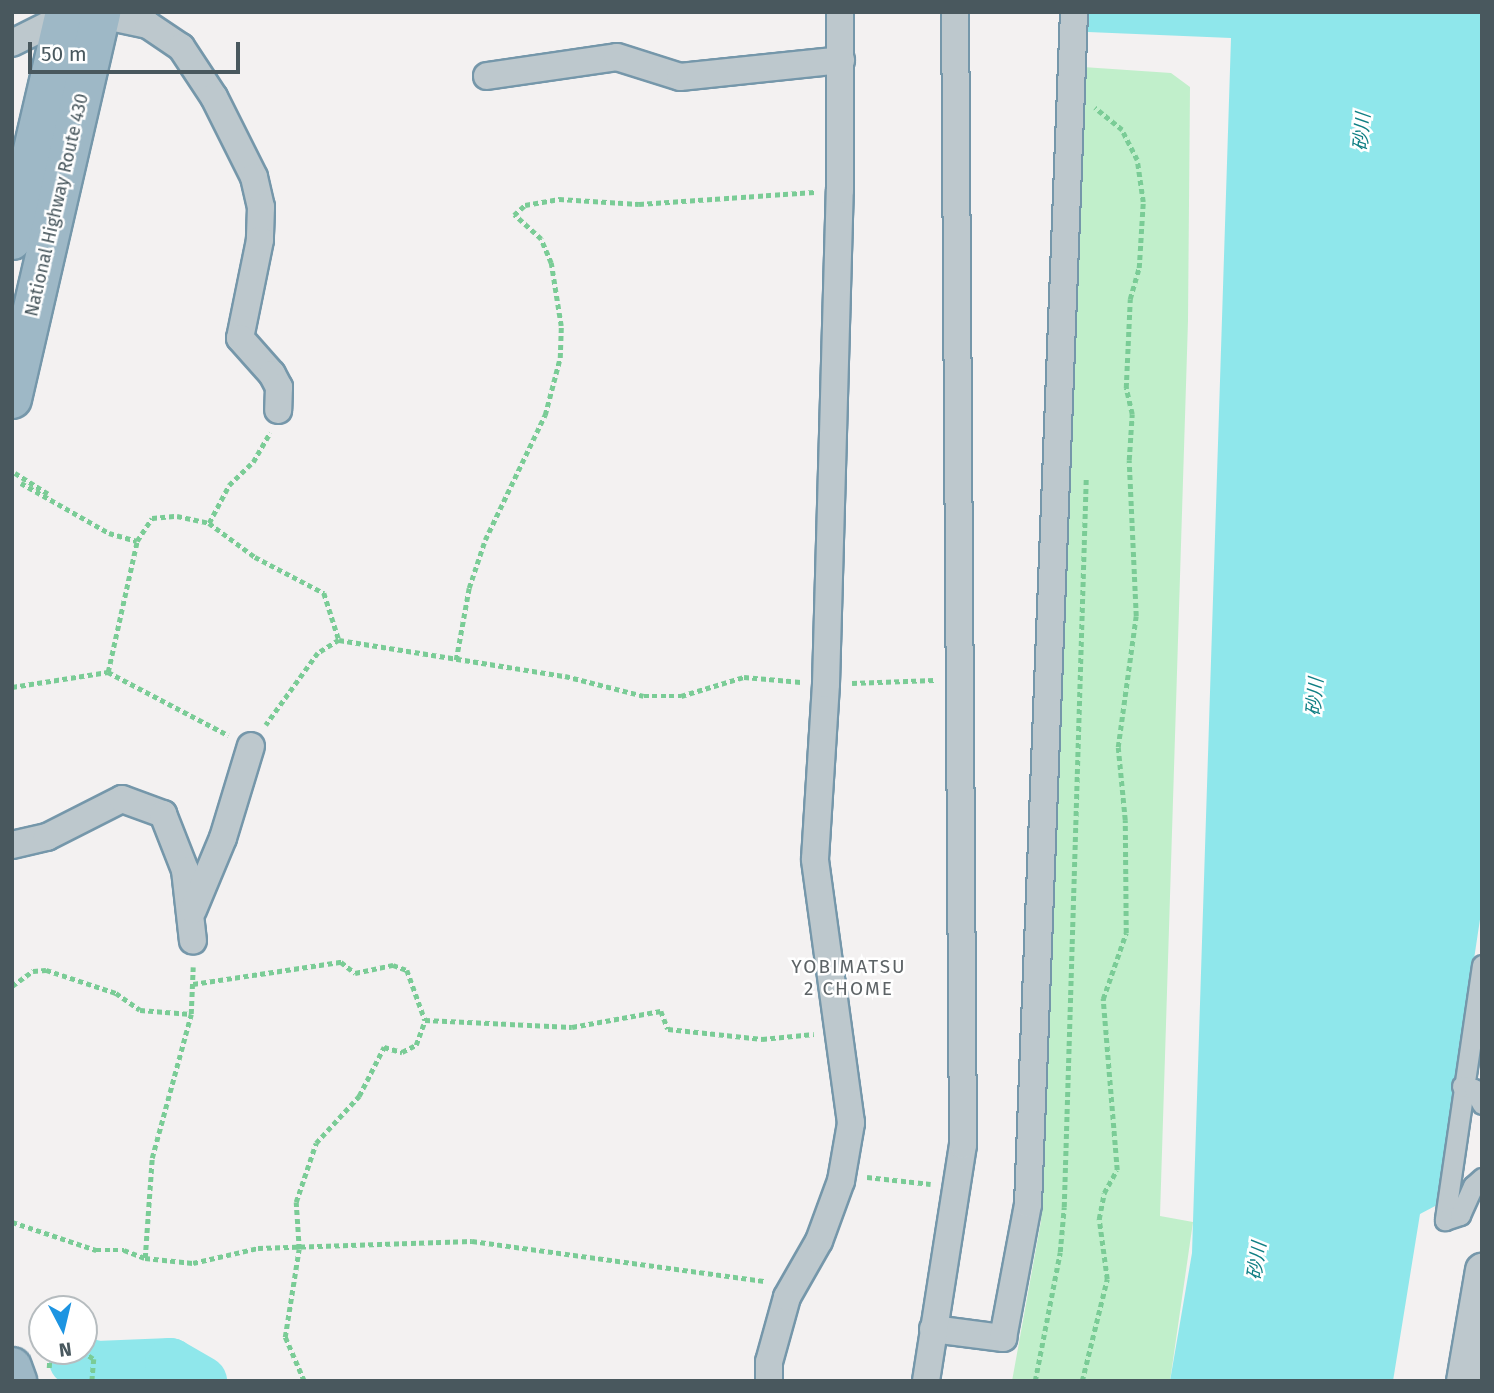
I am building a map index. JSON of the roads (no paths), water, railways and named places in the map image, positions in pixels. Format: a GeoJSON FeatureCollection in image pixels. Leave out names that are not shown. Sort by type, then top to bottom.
{"type":"FeatureCollection","features":[{"type":"Feature","properties":{"kind":"highway","name":"National Highway Route 430"},"geometry":{"type":"LineString","coordinates":[[12,240],[83,14]]}},
{"type":"Feature","properties":{"kind":"highway","name":"National Highway Route 430"},"geometry":{"type":"LineString","coordinates":[[12,399],[83,14]]}},
{"type":"Feature","properties":{"kind":"highway"},"geometry":{"type":"LineString","coordinates":[[12,1367],[17,1381]]}},
{"type":"Feature","properties":{"kind":"street"},"geometry":{"type":"LineString","coordinates":[[769,1381],[769,1362],[794,1285],[819,1241],[842,1175],[851,1123],[815,859],[826,684],[840,190],[840,12]]}},
{"type":"Feature","properties":{"kind":"street"},"geometry":{"type":"LineString","coordinates":[[926,1381],[963,1145],[955,12]]}},
{"type":"Feature","properties":{"kind":"street"},"geometry":{"type":"LineString","coordinates":[[933,1329],[1003,1338],[1028,1204],[1074,12]]}},
{"type":"Feature","properties":{"kind":"street"},"geometry":{"type":"LineString","coordinates":[[12,43],[83,14],[148,25],[181,47],[214,97],[254,177],[261,207],[260,240],[240,338],[272,374],[279,387],[278,410]]}},
{"type":"Feature","properties":{"kind":"street"},"geometry":{"type":"LineString","coordinates":[[487,76],[617,57],[680,77],[841,60]]}},
{"type":"Feature","properties":{"kind":"street"},"geometry":{"type":"LineString","coordinates":[[193,912],[223,838],[251,746]]}},
{"type":"Feature","properties":{"kind":"street"},"geometry":{"type":"LineString","coordinates":[[12,845],[47,837],[122,799],[163,814],[185,870],[193,912],[193,941]]}},
{"type":"Feature","properties":{"kind":"street"},"geometry":{"type":"LineString","coordinates":[[1482,965],[1462,1086],[1445,1220],[1460,1215],[1473,1186],[1482,1178]]}},
{"type":"Feature","properties":{"kind":"street"},"geometry":{"type":"LineString","coordinates":[[1462,1086],[1474,1089],[1482,1104]]}},
{"type":"Feature","properties":{"kind":"street"},"geometry":{"type":"LineString","coordinates":[[1463,1381],[1482,1270]]}},
{"type":"Feature","properties":{"kind":"water","name":"砂川"},"geometry":{"type":"Polygon","coordinates":[[[1088,12],[1482,12],[1482,906],[1437,1205],[1420,1214],[1393,1381],[1170,1381],[1192,1253],[1231,38],[1088,32],[1088,12]]]}},
{"type":"Feature","properties":{"kind":"waterway"},"geometry":{"type":"LineString","coordinates":[[93,1365],[170,1363],[201,1381]]}},
{"type":"Feature","properties":{"kind":"district","name":"YOBIMATSU 2 CHOME"},"geometry":{"type":"Point","coordinates":[849,978]}}]}
